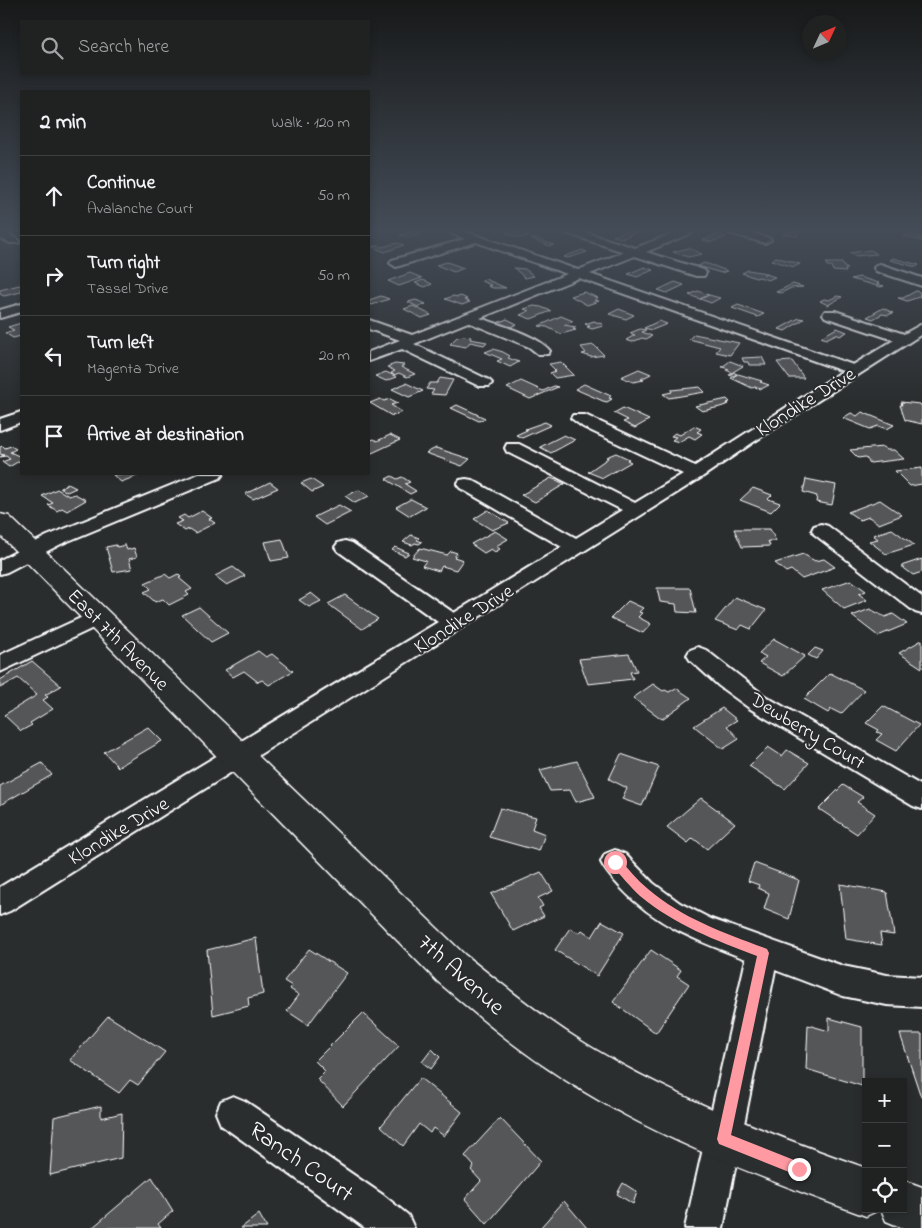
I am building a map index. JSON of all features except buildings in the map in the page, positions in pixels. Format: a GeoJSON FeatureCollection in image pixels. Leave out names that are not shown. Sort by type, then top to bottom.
{"type":"FeatureCollection","features":[{"type":"Feature","properties":{"kind":"main road","name":"East 7th Avenue"},"geometry":{"type":"LineString","coordinates":[[0,521],[238,756]]}},
{"type":"Feature","properties":{"kind":"main road","name":"7th Avenue"},"geometry":{"type":"LineString","coordinates":[[238,756],[451,968],[510,1016],[578,1063],[637,1097],[724,1139],[799,1169],[862,1191]]}},
{"type":"Feature","properties":{"kind":"main road"},"geometry":{"type":"LineString","coordinates":[[907,1205],[922,1211]]}},
{"type":"Feature","properties":{"kind":"street"},"geometry":{"type":"LineString","coordinates":[[370,357],[544,288]]}},
{"type":"Feature","properties":{"kind":"street"},"geometry":{"type":"LineString","coordinates":[[617,288],[854,370]]}},
{"type":"Feature","properties":{"kind":"street"},"geometry":{"type":"LineString","coordinates":[[0,314],[20,308]]}},
{"type":"Feature","properties":{"kind":"street"},"geometry":{"type":"LineString","coordinates":[[830,314],[914,334]]}},
{"type":"Feature","properties":{"kind":"street"},"geometry":{"type":"LineString","coordinates":[[468,318],[534,344],[543,351]]}},
{"type":"Feature","properties":{"kind":"street"},"geometry":{"type":"LineString","coordinates":[[370,324],[484,383]]}},
{"type":"Feature","properties":{"kind":"street","name":"Klondike Drive"},"geometry":{"type":"LineString","coordinates":[[0,902],[577,547],[696,473],[746,438],[914,334]]}},
{"type":"Feature","properties":{"kind":"street"},"geometry":{"type":"LineString","coordinates":[[0,425],[20,418]]}},
{"type":"Feature","properties":{"kind":"street"},"geometry":{"type":"LineString","coordinates":[[580,418],[589,424],[696,473]]}},
{"type":"Feature","properties":{"kind":"street"},"geometry":{"type":"LineString","coordinates":[[513,448],[636,510]]}},
{"type":"Feature","properties":{"kind":"street"},"geometry":{"type":"LineString","coordinates":[[0,568],[54,540],[212,475]]}},
{"type":"Feature","properties":{"kind":"street"},"geometry":{"type":"LineString","coordinates":[[466,484],[577,547]]}},
{"type":"Feature","properties":{"kind":"street"},"geometry":{"type":"LineString","coordinates":[[821,530],[922,607]]}},
{"type":"Feature","properties":{"kind":"street"},"geometry":{"type":"LineString","coordinates":[[345,547],[454,623]]}},
{"type":"Feature","properties":{"kind":"street"},"geometry":{"type":"LineString","coordinates":[[0,664],[98,617]]}},
{"type":"Feature","properties":{"kind":"street","name":"Dewberry Court"},"geometry":{"type":"LineString","coordinates":[[698,655],[757,702],[922,799]]}},
{"type":"Feature","properties":{"kind":"street"},"geometry":{"type":"LineString","coordinates":[[615,862],[643,892],[670,912],[701,929],[843,981],[887,990],[922,992]]}},
{"type":"Feature","properties":{"kind":"street"},"geometry":{"type":"LineString","coordinates":[[704,1228],[763,953]]}},
{"type":"Feature","properties":{"kind":"street","name":"Ranch Court"},"geometry":{"type":"LineString","coordinates":[[233,1113],[370,1208],[395,1228]]}},
{"type":"Feature","properties":{"kind":"route"},"geometry":{"type":"LineString","coordinates":[[615,862],[643,892],[670,912],[701,929],[763,953],[724,1139],[799,1169]]}}]}
